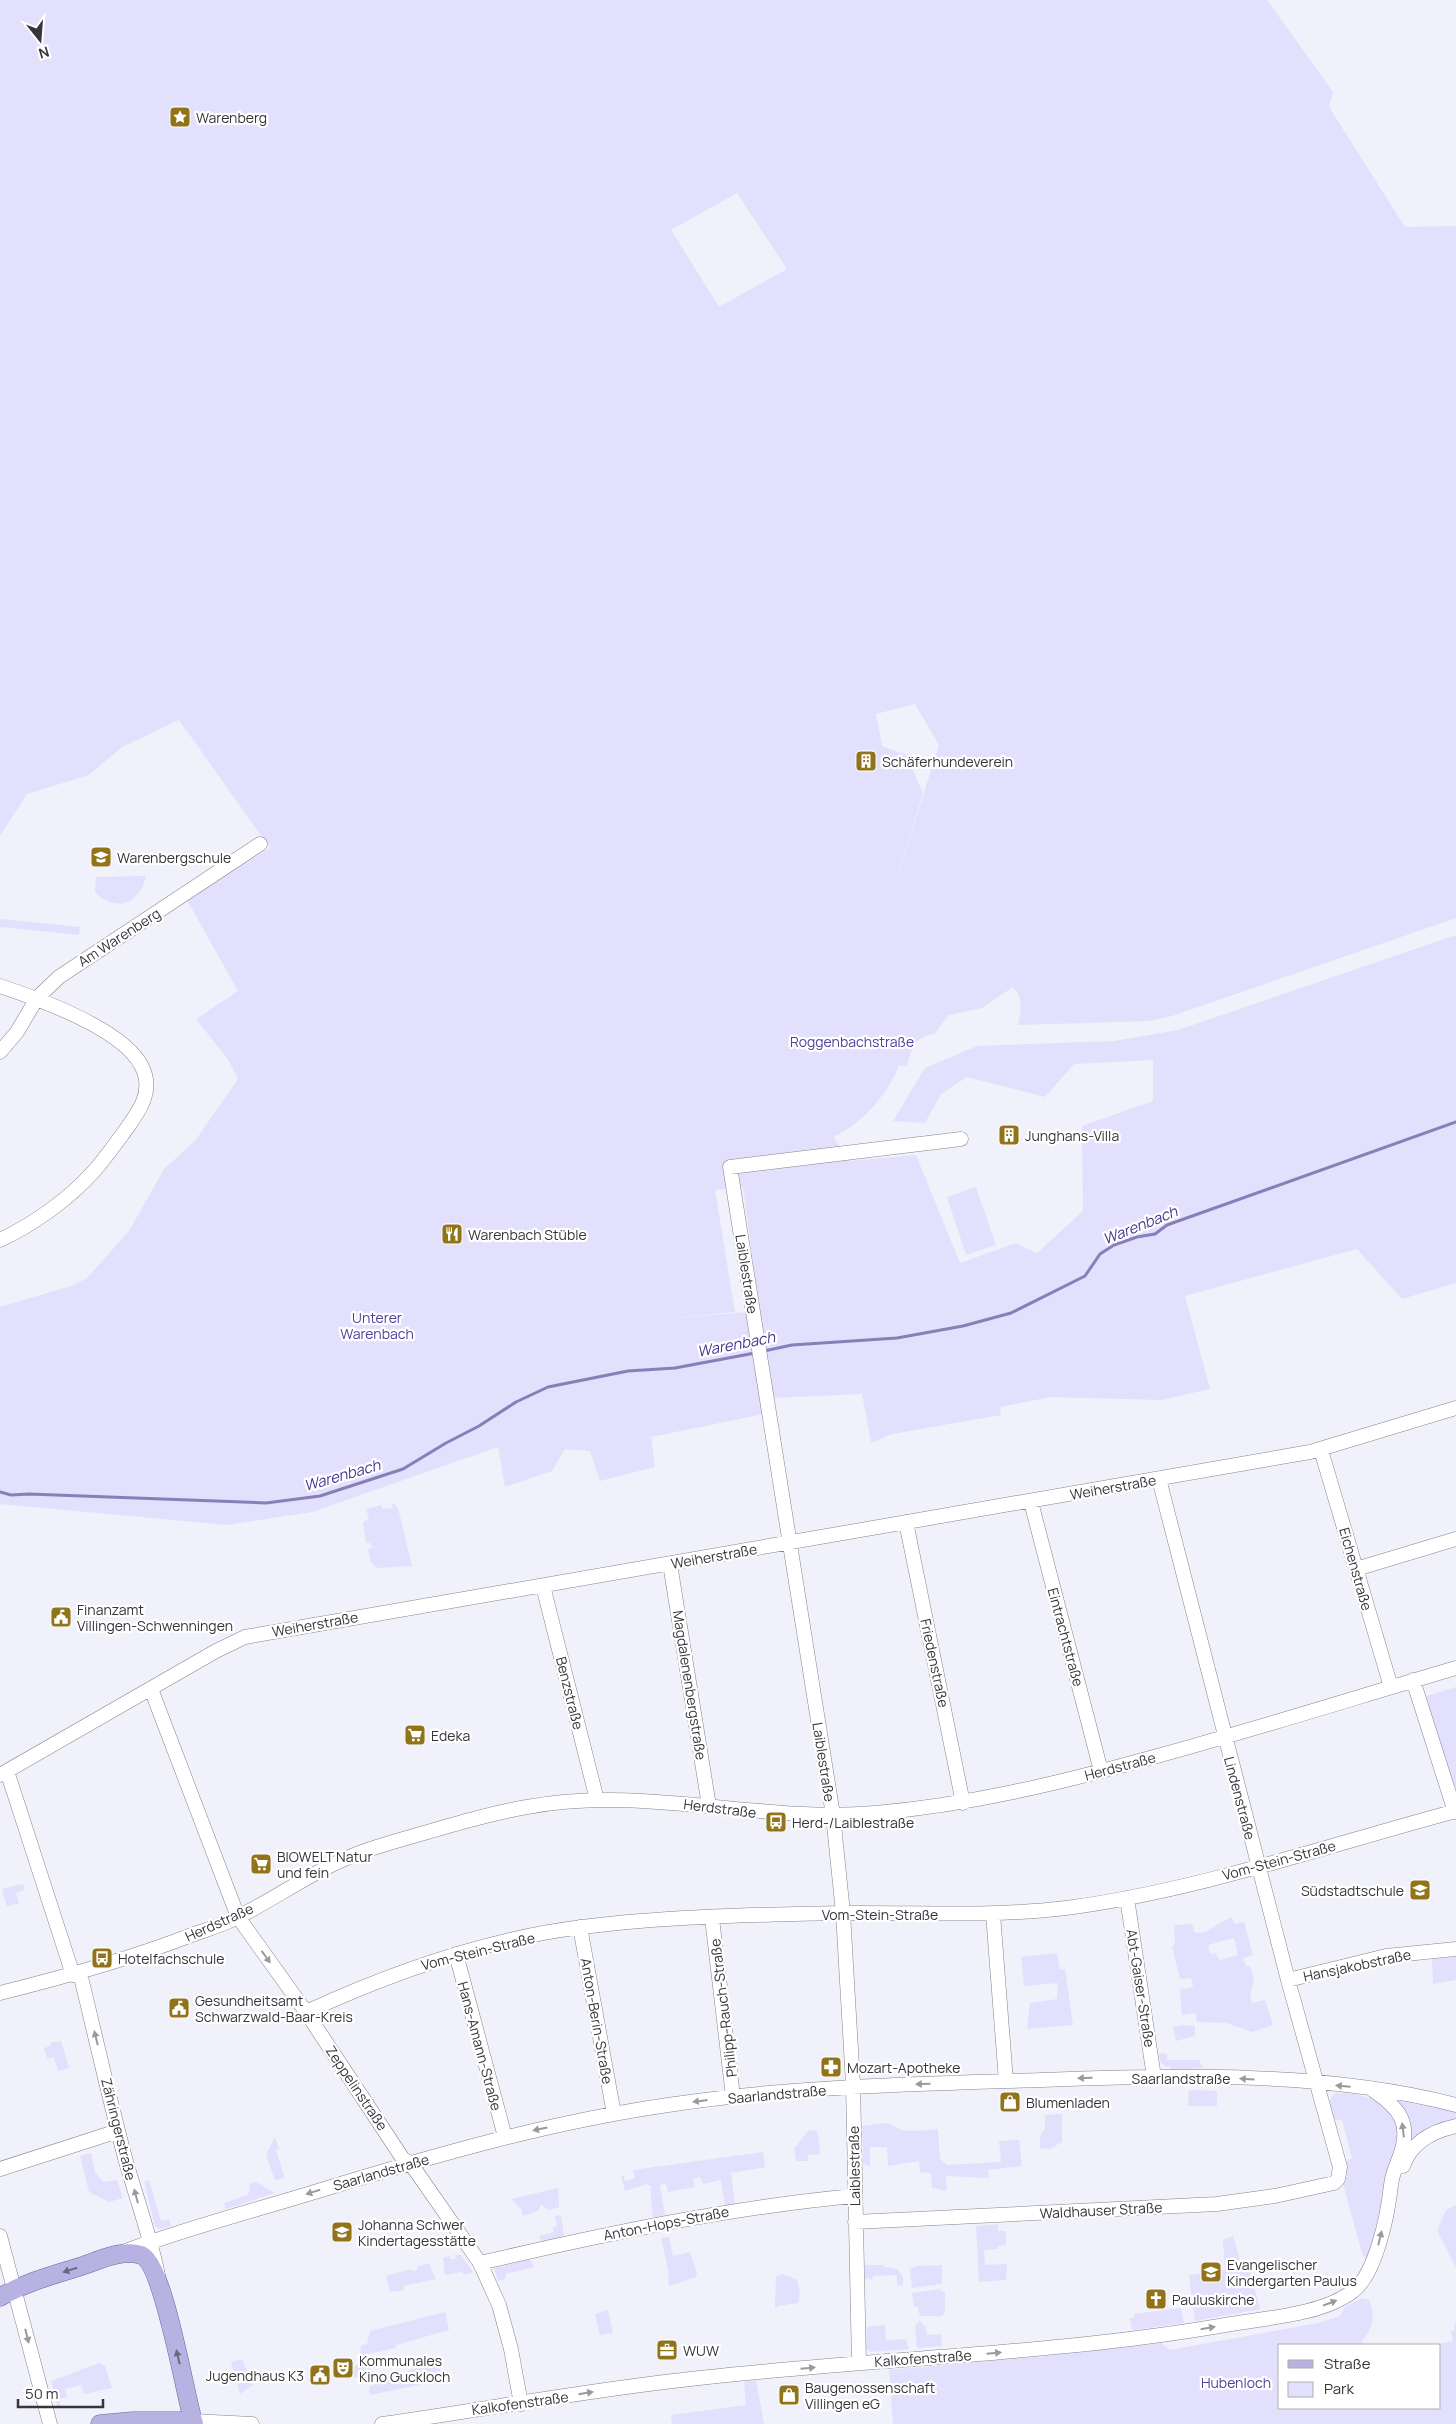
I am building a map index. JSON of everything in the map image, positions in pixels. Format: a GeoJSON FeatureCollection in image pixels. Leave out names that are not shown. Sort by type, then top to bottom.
{"type":"FeatureCollection","features":[{"type":"Feature","properties":{"kind":"main road","name":"Zähringerstraße"},"geometry":{"type":"LineString","coordinates":[[7,2293],[116,2255],[132,2253],[148,2259],[160,2284],[194,2423]]}},
{"type":"Feature","properties":{"kind":"main road"},"geometry":{"type":"LineString","coordinates":[[100,2424],[133,2421],[194,2423]]}},
{"type":"Feature","properties":{"kind":"street","name":"Am Warenberg"},"geometry":{"type":"LineString","coordinates":[[0,1052],[17,1032],[37,998],[59,977],[260,844]]}},
{"type":"Feature","properties":{"kind":"street"},"geometry":{"type":"LineString","coordinates":[[0,986],[37,998],[89,1023],[131,1051],[142,1066],[147,1080],[147,1094],[140,1110],[95,1171],[73,1192],[44,1214],[0,1240]]}},
{"type":"Feature","properties":{"kind":"street","name":"Laiblestraße"},"geometry":{"type":"LineString","coordinates":[[858,2363],[853,2088],[843,1913],[833,1815],[730,1168],[961,1139]]}},
{"type":"Feature","properties":{"kind":"street","name":"Weiherstraße"},"geometry":{"type":"LineString","coordinates":[[3,1773],[151,1688],[245,1638],[340,1619],[789,1544],[1321,1450],[1456,1408]]}},
{"type":"Feature","properties":{"kind":"street","name":"Eichenstraße"},"geometry":{"type":"LineString","coordinates":[[1321,1450],[1391,1688]]}},
{"type":"Feature","properties":{"kind":"street","name":"Lindenstraße"},"geometry":{"type":"LineString","coordinates":[[1159,1479],[1224,1738],[1340,2167],[1340,2174]]}},
{"type":"Feature","properties":{"kind":"street","name":"Eintrachtstraße"},"geometry":{"type":"LineString","coordinates":[[1031,1502],[1101,1772]]}},
{"type":"Feature","properties":{"kind":"street","name":"Friedenstraße"},"geometry":{"type":"LineString","coordinates":[[906,1522],[963,1803]]}},
{"type":"Feature","properties":{"kind":"street"},"geometry":{"type":"LineString","coordinates":[[1356,1569],[1456,1539]]}},
{"type":"Feature","properties":{"kind":"street","name":"Magdalenenbergstraße"},"geometry":{"type":"LineString","coordinates":[[670,1564],[709,1806]]}},
{"type":"Feature","properties":{"kind":"street","name":"Benzstraße"},"geometry":{"type":"LineString","coordinates":[[543,1586],[597,1800]]}},
{"type":"Feature","properties":{"kind":"street","name":"Herdstraße"},"geometry":{"type":"LineString","coordinates":[[0,1993],[77,1974],[153,1950],[238,1917],[329,1866],[399,1840],[506,1811],[532,1806],[597,1800],[645,1800],[781,1814],[833,1815],[925,1809],[963,1803],[1101,1772],[1224,1738],[1456,1668]]}},
{"type":"Feature","properties":{"kind":"street"},"geometry":{"type":"LineString","coordinates":[[1413,1680],[1455,1811]]}},
{"type":"Feature","properties":{"kind":"street","name":"Zeppelinstraße"},"geometry":{"type":"LineString","coordinates":[[151,1688],[238,1917],[306,2012],[403,2159],[410,2163],[480,2263],[505,2323],[521,2404]]}},
{"type":"Feature","properties":{"kind":"street","name":"Zähringerstraße"},"geometry":{"type":"LineString","coordinates":[[3,1773],[77,1974],[118,2132],[144,2225],[151,2242],[160,2284]]}},
{"type":"Feature","properties":{"kind":"street","name":"Vom-Stein-Straße"},"geometry":{"type":"LineString","coordinates":[[306,2012],[389,1976],[456,1954],[580,1927],[712,1918],[843,1913],[993,1914],[1065,1908],[1127,1898],[1258,1865],[1455,1811]]}},
{"type":"Feature","properties":{"kind":"street","name":"Abt-Gaiser-Straße"},"geometry":{"type":"LineString","coordinates":[[1127,1898],[1154,2077]]}},
{"type":"Feature","properties":{"kind":"street"},"geometry":{"type":"LineString","coordinates":[[993,1914],[1006,2081]]}},
{"type":"Feature","properties":{"kind":"street","name":"Philipp-Rauch-Straße"},"geometry":{"type":"LineString","coordinates":[[712,1918],[733,2097]]}},
{"type":"Feature","properties":{"kind":"street","name":"Anton-Berin-Straße"},"geometry":{"type":"LineString","coordinates":[[580,1927],[614,2114]]}},
{"type":"Feature","properties":{"kind":"street","name":"Hansjakobstraße"},"geometry":{"type":"LineString","coordinates":[[1288,1980],[1386,1956],[1456,1949]]}},
{"type":"Feature","properties":{"kind":"street","name":"Hans-Amann-Straße"},"geometry":{"type":"LineString","coordinates":[[456,1954],[505,2137]]}},
{"type":"Feature","properties":{"kind":"street","name":"Saarlandstraße"},"geometry":{"type":"LineString","coordinates":[[116,2255],[151,2242],[410,2163],[505,2137],[614,2114],[673,2104],[733,2097],[853,2088],[1154,2077],[1232,2078],[1369,2088],[1456,2105]]}},
{"type":"Feature","properties":{"kind":"street","name":"Kalkofenstraße"},"geometry":{"type":"LineString","coordinates":[[1369,2088],[1388,2100],[1398,2111],[1405,2133],[1391,2181],[1391,2194]]}},
{"type":"Feature","properties":{"kind":"street","name":"Kalkofenstraße"},"geometry":{"type":"LineString","coordinates":[[382,2424],[683,2380],[858,2363],[1120,2342],[1267,2318],[1325,2306],[1352,2292],[1365,2280],[1374,2262],[1391,2194],[1405,2160],[1415,2147],[1438,2130],[1456,2126]]}},
{"type":"Feature","properties":{"kind":"street"},"geometry":{"type":"LineString","coordinates":[[0,2169],[118,2132]]}},
{"type":"Feature","properties":{"kind":"street","name":"Waldhauser Straße"},"geometry":{"type":"LineString","coordinates":[[855,2222],[1224,2203],[1275,2196],[1334,2183],[1340,2174]]}},
{"type":"Feature","properties":{"kind":"street","name":"Anton-Hops-Straße"},"geometry":{"type":"LineString","coordinates":[[480,2263],[678,2219],[766,2205],[854,2196]]}},
{"type":"Feature","properties":{"kind":"street"},"geometry":{"type":"LineString","coordinates":[[0,2236],[7,2293],[50,2424]]}},
{"type":"Feature","properties":{"kind":"street"},"geometry":{"type":"LineString","coordinates":[[194,2423],[250,2424]]}},
{"type":"Feature","properties":{"kind":"green space"},"geometry":{"type":"Polygon","coordinates":[[[0,0],[1267,0],[1333,92],[1329,107],[1405,227],[1456,226],[1456,918],[1172,1016],[1150,1021],[1018,1025],[1021,1010],[1020,1000],[1013,987],[982,1008],[949,1015],[934,1034],[927,1035],[915,1044],[907,1066],[899,1066],[888,1088],[872,1108],[854,1124],[833,1137],[851,1161],[916,1155],[960,1263],[1016,1243],[1037,1253],[1083,1211],[1082,1126],[1153,1101],[1153,1060],[1074,1064],[1045,1097],[967,1077],[941,1094],[925,1123],[893,1121],[925,1068],[977,1046],[1114,1041],[1178,1030],[1456,935],[1456,1283],[1402,1299],[1357,1249],[1185,1296],[1210,1389],[1161,1400],[1051,1397],[1000,1407],[1001,1415],[892,1434],[871,1443],[862,1394],[771,1398],[743,1187],[715,1190],[735,1312],[664,1319],[748,1312],[764,1414],[651,1437],[655,1467],[600,1481],[590,1451],[565,1449],[552,1471],[505,1487],[498,1447],[312,1512],[227,1525],[0,1504],[0,1307],[71,1286],[87,1278],[129,1231],[164,1169],[195,1141],[238,1079],[229,1061],[196,1019],[238,991],[187,900],[270,848],[179,720],[122,747],[89,775],[27,794],[0,836],[0,0]],[[737,193],[671,230],[719,307],[787,269],[737,193]],[[915,704],[876,714],[882,746],[906,755],[923,793],[886,914],[939,745],[915,704]]]}},
{"type":"Feature","properties":{"kind":"green space"},"geometry":{"type":"Polygon","coordinates":[[[146,876],[143,886],[138,893],[133,899],[126,902],[119,904],[111,902],[95,892],[96,877],[146,876]]]}},
{"type":"Feature","properties":{"kind":"green space"},"geometry":{"type":"Polygon","coordinates":[[[0,919],[80,927],[79,935],[0,927],[0,919]]]}},
{"type":"Feature","properties":{"kind":"green space"},"geometry":{"type":"Polygon","coordinates":[[[976,1187],[996,1245],[966,1255],[947,1197],[976,1187]]]}},
{"type":"Feature","properties":{"kind":"green space"},"geometry":{"type":"Polygon","coordinates":[[[392,1503],[396,1505],[399,1512],[412,1566],[378,1568],[371,1563],[368,1549],[372,1548],[370,1543],[366,1543],[363,1522],[369,1519],[366,1509],[381,1505],[383,1509],[392,1508],[392,1503]]]}},
{"type":"Feature","properties":{"kind":"green space"},"geometry":{"type":"Polygon","coordinates":[[[1456,1687],[1456,1800],[1427,1710],[1427,1696],[1456,1687]]]}},
{"type":"Feature","properties":{"kind":"green space"},"geometry":{"type":"Polygon","coordinates":[[[23,1884],[25,1890],[16,1893],[19,1903],[7,1907],[2,1889],[23,1884]]]}},
{"type":"Feature","properties":{"kind":"green space"},"geometry":{"type":"Polygon","coordinates":[[[1231,1917],[1235,1924],[1244,1922],[1253,1955],[1243,1958],[1246,1967],[1250,1966],[1254,1978],[1250,1996],[1252,2003],[1265,2000],[1273,2025],[1252,2032],[1226,2023],[1197,2022],[1195,2013],[1182,2015],[1180,1989],[1193,1987],[1191,1978],[1180,1979],[1172,1947],[1175,1944],[1174,1925],[1192,1924],[1195,1933],[1205,1932],[1231,1917]],[[1234,1938],[1208,1945],[1210,1954],[1215,1953],[1220,1960],[1238,1955],[1234,1938]]]}},
{"type":"Feature","properties":{"kind":"green space"},"geometry":{"type":"Polygon","coordinates":[[[1057,1953],[1060,1970],[1065,1969],[1073,2025],[1027,2029],[1030,2003],[1057,1999],[1058,1983],[1024,1986],[1021,1957],[1057,1953]]]}},
{"type":"Feature","properties":{"kind":"green space"},"geometry":{"type":"Polygon","coordinates":[[[1456,1957],[1456,1980],[1433,1984],[1432,1958],[1456,1957]]]}},
{"type":"Feature","properties":{"kind":"green space"},"geometry":{"type":"Polygon","coordinates":[[[1183,2025],[1195,2026],[1195,2036],[1176,2041],[1173,2027],[1183,2025]]]}},
{"type":"Feature","properties":{"kind":"green space"},"geometry":{"type":"Polygon","coordinates":[[[61,2041],[69,2068],[58,2071],[54,2057],[47,2059],[44,2048],[51,2046],[50,2043],[61,2041]]]}},
{"type":"Feature","properties":{"kind":"green space"},"geometry":{"type":"Polygon","coordinates":[[[1159,2053],[1167,2054],[1167,2060],[1199,2060],[1203,2068],[1171,2070],[1170,2066],[1166,2067],[1160,2062],[1159,2053]]]}},
{"type":"Feature","properties":{"kind":"green space"},"geometry":{"type":"Polygon","coordinates":[[[1189,2090],[1217,2091],[1217,2106],[1188,2106],[1189,2090]]]}},
{"type":"Feature","properties":{"kind":"green space"},"geometry":{"type":"Polygon","coordinates":[[[1336,2093],[1357,2094],[1378,2101],[1391,2111],[1400,2130],[1367,2262],[1362,2253],[1343,2184],[1347,2176],[1344,2163],[1352,2158],[1342,2120],[1332,2119],[1330,2111],[1329,2104],[1336,2093]]]}},
{"type":"Feature","properties":{"kind":"green space"},"geometry":{"type":"Polygon","coordinates":[[[1392,2098],[1456,2110],[1456,2123],[1431,2129],[1411,2139],[1392,2098]]]}},
{"type":"Feature","properties":{"kind":"green space"},"geometry":{"type":"Polygon","coordinates":[[[1062,2114],[1062,2142],[1050,2149],[1040,2148],[1040,2136],[1045,2128],[1045,2115],[1062,2114]]]}},
{"type":"Feature","properties":{"kind":"green space"},"geometry":{"type":"Polygon","coordinates":[[[887,2123],[905,2131],[938,2129],[940,2159],[947,2165],[1001,2162],[999,2141],[1019,2140],[1022,2166],[988,2170],[989,2178],[946,2176],[947,2191],[932,2188],[931,2173],[920,2172],[919,2161],[888,2166],[887,2147],[870,2147],[870,2166],[863,2164],[862,2126],[887,2123]]]}},
{"type":"Feature","properties":{"kind":"green space"},"geometry":{"type":"Polygon","coordinates":[[[816,2130],[820,2154],[808,2155],[808,2161],[796,2161],[794,2149],[808,2131],[816,2130]]]}},
{"type":"Feature","properties":{"kind":"green space"},"geometry":{"type":"Polygon","coordinates":[[[275,2137],[279,2149],[276,2150],[285,2178],[275,2180],[266,2155],[275,2137]]]}},
{"type":"Feature","properties":{"kind":"green space"},"geometry":{"type":"Polygon","coordinates":[[[763,2152],[765,2167],[731,2173],[735,2205],[725,2205],[721,2180],[703,2184],[700,2177],[693,2179],[695,2187],[668,2192],[666,2184],[660,2185],[665,2215],[653,2218],[650,2188],[652,2187],[647,2184],[625,2191],[621,2176],[624,2175],[625,2181],[635,2178],[633,2170],[763,2152]]]}},
{"type":"Feature","properties":{"kind":"green space"},"geometry":{"type":"Polygon","coordinates":[[[91,2153],[95,2172],[103,2182],[117,2180],[123,2198],[109,2202],[89,2192],[80,2156],[91,2153]]]}},
{"type":"Feature","properties":{"kind":"green space"},"geometry":{"type":"Polygon","coordinates":[[[149,2180],[161,2221],[169,2219],[171,2226],[159,2229],[155,2226],[144,2181],[149,2180]]]}},
{"type":"Feature","properties":{"kind":"green space"},"geometry":{"type":"Polygon","coordinates":[[[256,2182],[275,2193],[226,2209],[224,2203],[247,2195],[250,2189],[249,2184],[256,2182]]]}},
{"type":"Feature","properties":{"kind":"green space"},"geometry":{"type":"Polygon","coordinates":[[[558,2188],[559,2207],[549,2210],[541,2205],[538,2211],[523,2216],[521,2209],[511,2199],[558,2188]]]}},
{"type":"Feature","properties":{"kind":"green space"},"geometry":{"type":"Polygon","coordinates":[[[1456,2205],[1456,2267],[1437,2231],[1446,2210],[1456,2205]]]}},
{"type":"Feature","properties":{"kind":"green space"},"geometry":{"type":"Polygon","coordinates":[[[561,2215],[564,2236],[542,2243],[539,2236],[554,2232],[553,2227],[557,2226],[555,2216],[561,2215]]]}},
{"type":"Feature","properties":{"kind":"green space"},"geometry":{"type":"Polygon","coordinates":[[[998,2224],[998,2231],[1006,2231],[1006,2245],[998,2246],[998,2249],[984,2250],[985,2265],[1007,2264],[1006,2280],[979,2282],[976,2226],[998,2224]]]}},
{"type":"Feature","properties":{"kind":"green space"},"geometry":{"type":"Polygon","coordinates":[[[1233,2236],[1240,2260],[1247,2260],[1260,2309],[1195,2321],[1189,2275],[1225,2270],[1223,2240],[1233,2236]]]}},
{"type":"Feature","properties":{"kind":"green space"},"geometry":{"type":"Polygon","coordinates":[[[669,2237],[673,2256],[690,2252],[697,2273],[696,2277],[669,2286],[668,2269],[661,2238],[669,2237]]]}},
{"type":"Feature","properties":{"kind":"green space"},"geometry":{"type":"Polygon","coordinates":[[[455,2255],[461,2255],[473,2272],[465,2275],[461,2272],[445,2275],[443,2258],[450,2256],[450,2259],[455,2259],[455,2255]]]}},
{"type":"Feature","properties":{"kind":"green space"},"geometry":{"type":"Polygon","coordinates":[[[530,2259],[534,2267],[506,2274],[505,2279],[498,2281],[494,2268],[530,2259]]]}},
{"type":"Feature","properties":{"kind":"green space"},"geometry":{"type":"Polygon","coordinates":[[[429,2263],[436,2279],[404,2286],[405,2290],[390,2292],[386,2276],[411,2269],[412,2271],[418,2270],[417,2267],[429,2263]]]}},
{"type":"Feature","properties":{"kind":"green space"},"geometry":{"type":"Polygon","coordinates":[[[865,2265],[884,2265],[884,2267],[897,2269],[903,2277],[903,2286],[897,2285],[897,2276],[894,2275],[873,2276],[872,2280],[865,2278],[865,2265]]]}},
{"type":"Feature","properties":{"kind":"green space"},"geometry":{"type":"Polygon","coordinates":[[[942,2265],[942,2284],[912,2288],[910,2269],[917,2266],[942,2265]]]}},
{"type":"Feature","properties":{"kind":"green space"},"geometry":{"type":"Polygon","coordinates":[[[782,2274],[797,2280],[800,2293],[798,2303],[778,2306],[775,2310],[776,2276],[782,2274]]]}},
{"type":"Feature","properties":{"kind":"green space"},"geometry":{"type":"Polygon","coordinates":[[[939,2289],[945,2293],[945,2312],[942,2316],[920,2316],[918,2308],[914,2306],[912,2293],[939,2289]]]}},
{"type":"Feature","properties":{"kind":"green space","name":"Hubenloch"},"geometry":{"type":"Polygon","coordinates":[[[1362,2298],[1369,2300],[1373,2317],[1371,2327],[1361,2342],[1363,2344],[1278,2344],[1278,2409],[1441,2409],[1440,2344],[1453,2341],[1451,2331],[1455,2330],[1454,2324],[1456,2323],[1456,2424],[893,2424],[889,2370],[1046,2356],[1161,2343],[1170,2350],[1318,2323],[1340,2316],[1345,2307],[1362,2298]]]}},
{"type":"Feature","properties":{"kind":"green space"},"geometry":{"type":"Polygon","coordinates":[[[1181,2308],[1184,2323],[1132,2330],[1130,2318],[1134,2318],[1134,2314],[1181,2308]]]}},
{"type":"Feature","properties":{"kind":"green space"},"geometry":{"type":"Polygon","coordinates":[[[608,2310],[613,2333],[600,2335],[595,2314],[608,2310]]]}},
{"type":"Feature","properties":{"kind":"green space"},"geometry":{"type":"Polygon","coordinates":[[[445,2312],[449,2330],[396,2345],[396,2348],[368,2354],[372,2376],[353,2377],[355,2365],[359,2364],[361,2345],[367,2344],[370,2331],[445,2312]]]}},
{"type":"Feature","properties":{"kind":"green space"},"geometry":{"type":"Polygon","coordinates":[[[920,2320],[926,2327],[927,2335],[941,2334],[942,2346],[917,2348],[915,2326],[920,2320]]]}},
{"type":"Feature","properties":{"kind":"green space"},"geometry":{"type":"Polygon","coordinates":[[[885,2325],[886,2340],[906,2339],[909,2349],[871,2352],[866,2349],[867,2327],[885,2325]]]}},
{"type":"Feature","properties":{"kind":"green space"},"geometry":{"type":"Polygon","coordinates":[[[242,2359],[253,2385],[240,2394],[231,2362],[242,2359]]]}},
{"type":"Feature","properties":{"kind":"green space"},"geometry":{"type":"Polygon","coordinates":[[[434,2362],[439,2364],[442,2380],[370,2395],[369,2387],[388,2378],[402,2375],[410,2370],[434,2362]]]}},
{"type":"Feature","properties":{"kind":"green space"},"geometry":{"type":"Polygon","coordinates":[[[99,2363],[105,2366],[112,2388],[84,2394],[81,2385],[65,2389],[67,2397],[59,2399],[61,2408],[58,2409],[51,2381],[99,2363]]]}},
{"type":"Feature","properties":{"kind":"green space"},"geometry":{"type":"Polygon","coordinates":[[[756,2380],[764,2424],[672,2424],[671,2415],[746,2405],[744,2382],[756,2380]]]}},
{"type":"Feature","properties":{"kind":"waterway","name":"Warenbach"},"geometry":{"type":"LineString","coordinates":[[764,1351],[792,1345],[897,1338],[963,1326],[1011,1313],[1085,1276],[1100,1254],[1114,1245],[1137,1237],[1155,1234],[1167,1225],[1456,1122]]}},
{"type":"Feature","properties":{"kind":"waterway","name":"Warenbach"},"geometry":{"type":"LineString","coordinates":[[0,1492],[11,1495],[29,1494],[266,1503],[320,1496],[403,1469],[479,1426],[516,1402],[548,1387],[628,1371],[675,1368],[755,1353]]}},
{"type":"Feature","properties":{"kind":"place","name":"Warenberg"},"geometry":{"type":"Point","coordinates":[180,117]}},
{"type":"Feature","properties":{"kind":"place","name":"Schäferhundeverein"},"geometry":{"type":"Point","coordinates":[866,761]}},
{"type":"Feature","properties":{"kind":"place","name":"Warenbergschule"},"geometry":{"type":"Point","coordinates":[101,857]}},
{"type":"Feature","properties":{"kind":"place","name":"Junghans-Villa"},"geometry":{"type":"Point","coordinates":[1009,1135]}},
{"type":"Feature","properties":{"kind":"place","name":"Warenbach Stüble"},"geometry":{"type":"Point","coordinates":[452,1234]}},
{"type":"Feature","properties":{"kind":"place","name":"Finanzamt Villingen-Schwenningen"},"geometry":{"type":"Point","coordinates":[61,1617]}},
{"type":"Feature","properties":{"kind":"place","name":"Edeka"},"geometry":{"type":"Point","coordinates":[415,1735]}},
{"type":"Feature","properties":{"kind":"place","name":"Herd-/Laiblestraße"},"geometry":{"type":"Point","coordinates":[776,1822]}},
{"type":"Feature","properties":{"kind":"place","name":"BIOWELT Natur und fein"},"geometry":{"type":"Point","coordinates":[261,1864]}},
{"type":"Feature","properties":{"kind":"place","name":"Südstadtschule"},"geometry":{"type":"Point","coordinates":[1420,1890]}},
{"type":"Feature","properties":{"kind":"place","name":"Hotelfachschule"},"geometry":{"type":"Point","coordinates":[102,1958]}},
{"type":"Feature","properties":{"kind":"place","name":"Gesundheitsamt Schwarzwald-Baar-Kreis"},"geometry":{"type":"Point","coordinates":[179,2008]}},
{"type":"Feature","properties":{"kind":"place","name":"Mozart-Apotheke"},"geometry":{"type":"Point","coordinates":[831,2067]}},
{"type":"Feature","properties":{"kind":"place","name":"Blumenladen"},"geometry":{"type":"Point","coordinates":[1010,2102]}},
{"type":"Feature","properties":{"kind":"place","name":"Johanna Schwer Kindertagesstätte"},"geometry":{"type":"Point","coordinates":[342,2232]}},
{"type":"Feature","properties":{"kind":"place","name":"Evangelischer Kindergarten Paulus"},"geometry":{"type":"Point","coordinates":[1211,2272]}},
{"type":"Feature","properties":{"kind":"place","name":"Pauluskirche"},"geometry":{"type":"Point","coordinates":[1156,2299]}},
{"type":"Feature","properties":{"kind":"place","name":"WUW"},"geometry":{"type":"Point","coordinates":[667,2350]}},
{"type":"Feature","properties":{"kind":"place","name":"Kommunales Kino Guckloch"},"geometry":{"type":"Point","coordinates":[343,2368]}},
{"type":"Feature","properties":{"kind":"place","name":"Jugendhaus K3"},"geometry":{"type":"Point","coordinates":[320,2375]}},
{"type":"Feature","properties":{"kind":"place","name":"Baugenossenschaft Villingen eG"},"geometry":{"type":"Point","coordinates":[789,2395]}},
{"type":"Feature","properties":{"kind":"park label","name":"Roggenbachstraße"},"geometry":{"type":"Point","coordinates":[852,1041]}},
{"type":"Feature","properties":{"kind":"park label","name":"Unterer Warenbach"},"geometry":{"type":"Point","coordinates":[377,1325]}}]}
